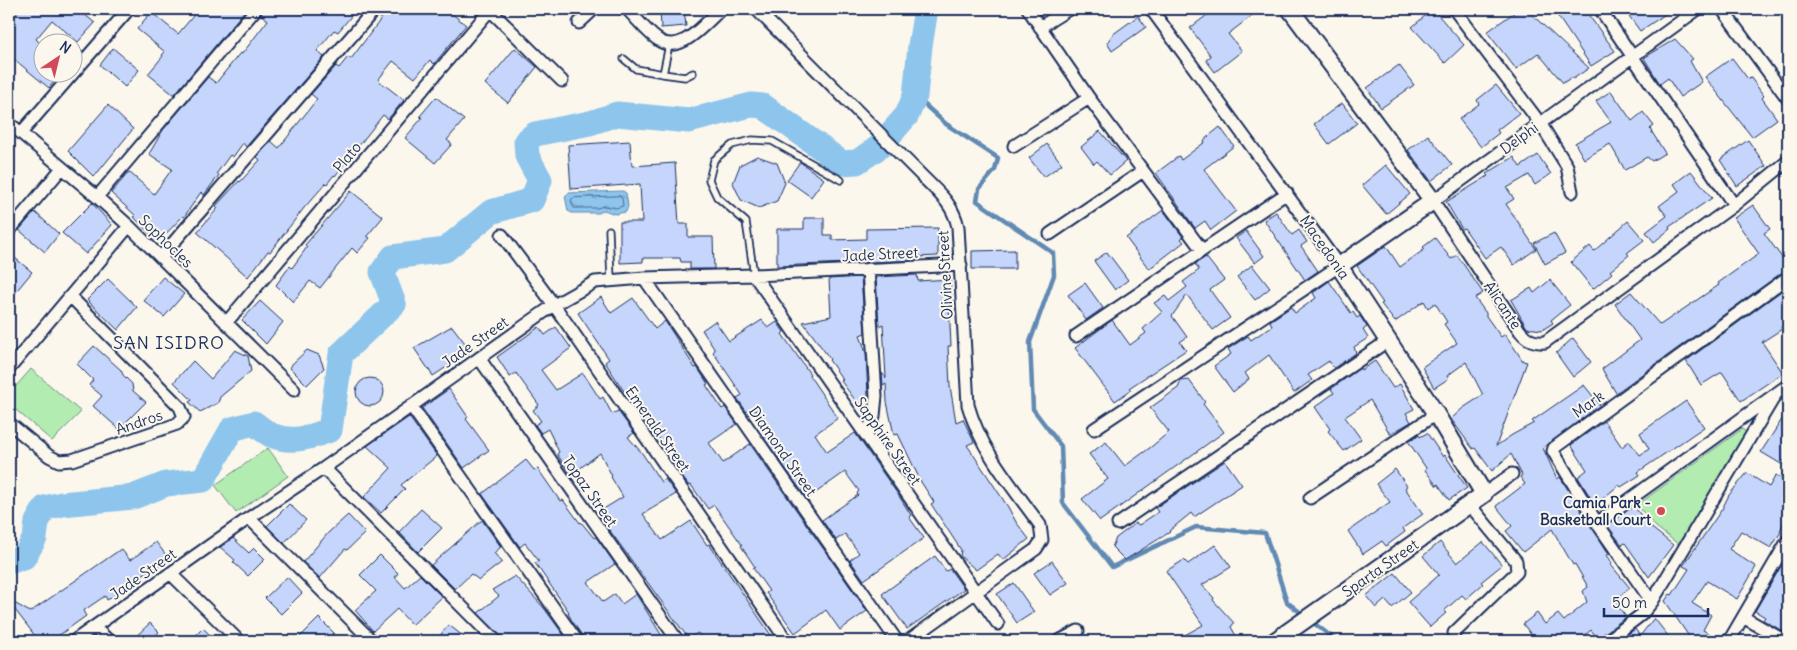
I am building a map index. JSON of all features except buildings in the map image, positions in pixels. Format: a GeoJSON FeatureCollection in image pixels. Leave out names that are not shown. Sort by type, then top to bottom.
{"type":"FeatureCollection","features":[{"type":"Feature","properties":{"kind":"street"},"geometry":{"type":"LineString","coordinates":[[21,133],[129,9]]}},
{"type":"Feature","properties":{"kind":"street"},"geometry":{"type":"LineString","coordinates":[[97,196],[256,9]]}},
{"type":"Feature","properties":{"kind":"street"},"geometry":{"type":"LineString","coordinates":[[161,257],[375,9]]}},
{"type":"Feature","properties":{"kind":"street"},"geometry":{"type":"LineString","coordinates":[[490,9],[562,81]]}},
{"type":"Feature","properties":{"kind":"street","name":"Plato"},"geometry":{"type":"LineString","coordinates":[[226,324],[490,9]]}},
{"type":"Feature","properties":{"kind":"street"},"geometry":{"type":"LineString","coordinates":[[580,23],[594,9]]}},
{"type":"Feature","properties":{"kind":"street"},"geometry":{"type":"LineString","coordinates":[[627,9],[657,40],[669,45],[685,42],[721,9]]}},
{"type":"Feature","properties":{"kind":"street","name":"Olivine Street"},"geometry":{"type":"LineString","coordinates":[[756,9],[901,154],[949,204],[955,214],[961,265],[968,405],[984,446],[1040,525],[1042,540],[1036,549],[977,592]]}},
{"type":"Feature","properties":{"kind":"street"},"geometry":{"type":"LineString","coordinates":[[1028,9],[1089,98],[1202,250]]}},
{"type":"Feature","properties":{"kind":"street"},"geometry":{"type":"LineString","coordinates":[[1040,27],[1069,9]]}},
{"type":"Feature","properties":{"kind":"street","name":"Macedonia"},"geometry":{"type":"LineString","coordinates":[[1151,9],[1339,266],[1389,340],[1484,494]]}},
{"type":"Feature","properties":{"kind":"street","name":"Alicante"},"geometry":{"type":"LineString","coordinates":[[1290,9],[1433,201],[1520,331],[1525,337],[1538,342],[1545,342],[1734,206],[1788,161]]}},
{"type":"Feature","properties":{"kind":"street"},"geometry":{"type":"LineString","coordinates":[[1454,9],[1540,123],[1567,166],[1572,192]]}},
{"type":"Feature","properties":{"kind":"street"},"geometry":{"type":"LineString","coordinates":[[1600,9],[1734,206]]}},
{"type":"Feature","properties":{"kind":"street","name":"Delphi"},"geometry":{"type":"LineString","coordinates":[[1339,266],[1433,201],[1698,9]]}},
{"type":"Feature","properties":{"kind":"street"},"geometry":{"type":"LineString","coordinates":[[1722,9],[1786,91]]}},
{"type":"Feature","properties":{"kind":"street"},"geometry":{"type":"LineString","coordinates":[[1014,146],[1089,98]]}},
{"type":"Feature","properties":{"kind":"street","name":"Sophocles"},"geometry":{"type":"LineString","coordinates":[[9,123],[97,196],[294,390]]}},
{"type":"Feature","properties":{"kind":"street"},"geometry":{"type":"LineString","coordinates":[[10,226],[62,168]]}},
{"type":"Feature","properties":{"kind":"street"},"geometry":{"type":"LineString","coordinates":[[1050,234],[1144,170]]}},
{"type":"Feature","properties":{"kind":"street"},"geometry":{"type":"LineString","coordinates":[[1076,336],[1287,193]]}},
{"type":"Feature","properties":{"kind":"street"},"geometry":{"type":"LineString","coordinates":[[9,369],[129,226]]}},
{"type":"Feature","properties":{"kind":"street","name":"Emerald Street"},"geometry":{"type":"LineString","coordinates":[[502,236],[554,305],[787,641]]}},
{"type":"Feature","properties":{"kind":"street","name":"Jade Street"},"geometry":{"type":"LineString","coordinates":[[74,641],[249,518],[324,468],[554,305],[595,282],[644,278],[754,275],[961,265]]}},
{"type":"Feature","properties":{"kind":"street"},"geometry":{"type":"LineString","coordinates":[[1094,429],[1339,266]]}},
{"type":"Feature","properties":{"kind":"street"},"geometry":{"type":"LineString","coordinates":[[866,436],[874,416],[876,396],[868,269]]}},
{"type":"Feature","properties":{"kind":"street","name":"Sapphire Street"},"geometry":{"type":"LineString","coordinates":[[754,275],[998,624]]}},
{"type":"Feature","properties":{"kind":"street","name":"Mark"},"geometry":{"type":"LineString","coordinates":[[1652,602],[1597,523],[1553,451],[1554,448],[1788,277]]}},
{"type":"Feature","properties":{"kind":"street","name":"Diamond Street"},"geometry":{"type":"LineString","coordinates":[[644,278],[897,641]]}},
{"type":"Feature","properties":{"kind":"street","name":"Andros"},"geometry":{"type":"LineString","coordinates":[[9,423],[49,456],[59,461],[72,460],[177,424],[184,417],[180,407],[70,296]]}},
{"type":"Feature","properties":{"kind":"street"},"geometry":{"type":"LineString","coordinates":[[1118,524],[1389,340]]}},
{"type":"Feature","properties":{"kind":"street","name":"Topaz Street"},"geometry":{"type":"LineString","coordinates":[[479,358],[678,641]]}},
{"type":"Feature","properties":{"kind":"street"},"geometry":{"type":"LineString","coordinates":[[1597,523],[1788,385]]}},
{"type":"Feature","properties":{"kind":"street"},"geometry":{"type":"LineString","coordinates":[[1606,641],[1641,615],[1652,602],[1776,394]]}},
{"type":"Feature","properties":{"kind":"street"},"geometry":{"type":"LineString","coordinates":[[411,406],[577,641]]}},
{"type":"Feature","properties":{"kind":"street"},"geometry":{"type":"LineString","coordinates":[[1310,498],[1436,414]]}},
{"type":"Feature","properties":{"kind":"street"},"geometry":{"type":"LineString","coordinates":[[324,468],[496,641]]}},
{"type":"Feature","properties":{"kind":"street"},"geometry":{"type":"LineString","coordinates":[[1484,494],[1512,474]]}},
{"type":"Feature","properties":{"kind":"street","name":"Sparta Street"},"geometry":{"type":"LineString","coordinates":[[1275,641],[1484,494]]}},
{"type":"Feature","properties":{"kind":"street"},"geometry":{"type":"LineString","coordinates":[[1454,633],[1518,569],[1516,561],[1469,504]]}},
{"type":"Feature","properties":{"kind":"street"},"geometry":{"type":"LineString","coordinates":[[249,518],[372,641]]}},
{"type":"Feature","properties":{"kind":"street"},"geometry":{"type":"LineString","coordinates":[[1729,641],[1788,540]]}},
{"type":"Feature","properties":{"kind":"street"},"geometry":{"type":"LineString","coordinates":[[170,573],[239,641]]}},
{"type":"Feature","properties":{"kind":"street"},"geometry":{"type":"LineString","coordinates":[[908,641],[977,592]]}},
{"type":"Feature","properties":{"kind":"street"},"geometry":{"type":"LineString","coordinates":[[1743,617],[1785,641]]}},
{"type":"Feature","properties":{"kind":"street"},"geometry":{"type":"LineString","coordinates":[[94,627],[109,641]]}},
{"type":"Feature","properties":{"kind":"street"},"geometry":{"type":"LineString","coordinates":[[1059,641],[1078,631]]}},
{"type":"Feature","properties":{"kind":"lane"},"geometry":{"type":"LineString","coordinates":[[663,74],[669,45]]}},
{"type":"Feature","properties":{"kind":"lane"},"geometry":{"type":"LineString","coordinates":[[624,59],[636,69],[685,77],[693,73]]}},
{"type":"Feature","properties":{"kind":"lane"},"geometry":{"type":"LineString","coordinates":[[754,275],[746,222],[717,197],[709,180],[714,160],[732,146],[752,140],[772,141],[841,180]]}},
{"type":"Feature","properties":{"kind":"lane"},"geometry":{"type":"LineString","coordinates":[[609,230],[611,280]]}},
{"type":"Feature","properties":{"kind":"green space"},"geometry":{"type":"Polygon","coordinates":[[[31,369],[81,412],[52,441],[9,404],[9,394],[31,369]]]}},
{"type":"Feature","properties":{"kind":"green space"},"geometry":{"type":"Polygon","coordinates":[[[1742,429],[1746,432],[1747,438],[1678,544],[1656,527],[1637,505],[1742,429]]]}},
{"type":"Feature","properties":{"kind":"green space"},"geometry":{"type":"Polygon","coordinates":[[[268,448],[288,476],[236,513],[215,485],[268,448]]]}},
{"type":"Feature","properties":{"kind":"water"},"geometry":{"type":"Polygon","coordinates":[[[623,191],[626,193],[628,206],[626,212],[615,214],[604,210],[599,213],[572,213],[568,211],[565,196],[568,193],[623,191]]]}},
{"type":"Feature","properties":{"kind":"waterway"},"geometry":{"type":"LineString","coordinates":[[9,561],[24,557],[35,538],[37,522],[45,508],[62,504],[133,497],[166,484],[203,480],[232,429],[254,423],[271,435],[286,439],[309,437],[330,430],[341,354],[394,304],[382,272],[393,257],[445,250],[491,212],[532,200],[540,180],[527,156],[526,141],[535,134],[590,123],[617,114],[689,121],[751,105],[763,106],[842,163],[857,162],[879,147],[907,115],[915,96],[926,9]]}},
{"type":"Feature","properties":{"kind":"waterway"},"geometry":{"type":"LineString","coordinates":[[915,96],[946,124],[998,158],[995,170],[979,189],[977,201],[1053,253],[1054,275],[1030,342],[1033,409],[1061,446],[1063,503],[1112,567],[1196,527],[1265,533],[1287,602],[1305,616]]}},
{"type":"Feature","properties":{"kind":"waterway"},"geometry":{"type":"LineString","coordinates":[[1311,621],[1337,641]]}},
{"type":"Feature","properties":{"kind":"place","name":"Camia Park - Basketball Court"},"geometry":{"type":"Point","coordinates":[1661,511]}},
{"type":"Feature","properties":{"kind":"district","name":"SAN ISIDRO"},"geometry":{"type":"Point","coordinates":[169,342]}}]}
